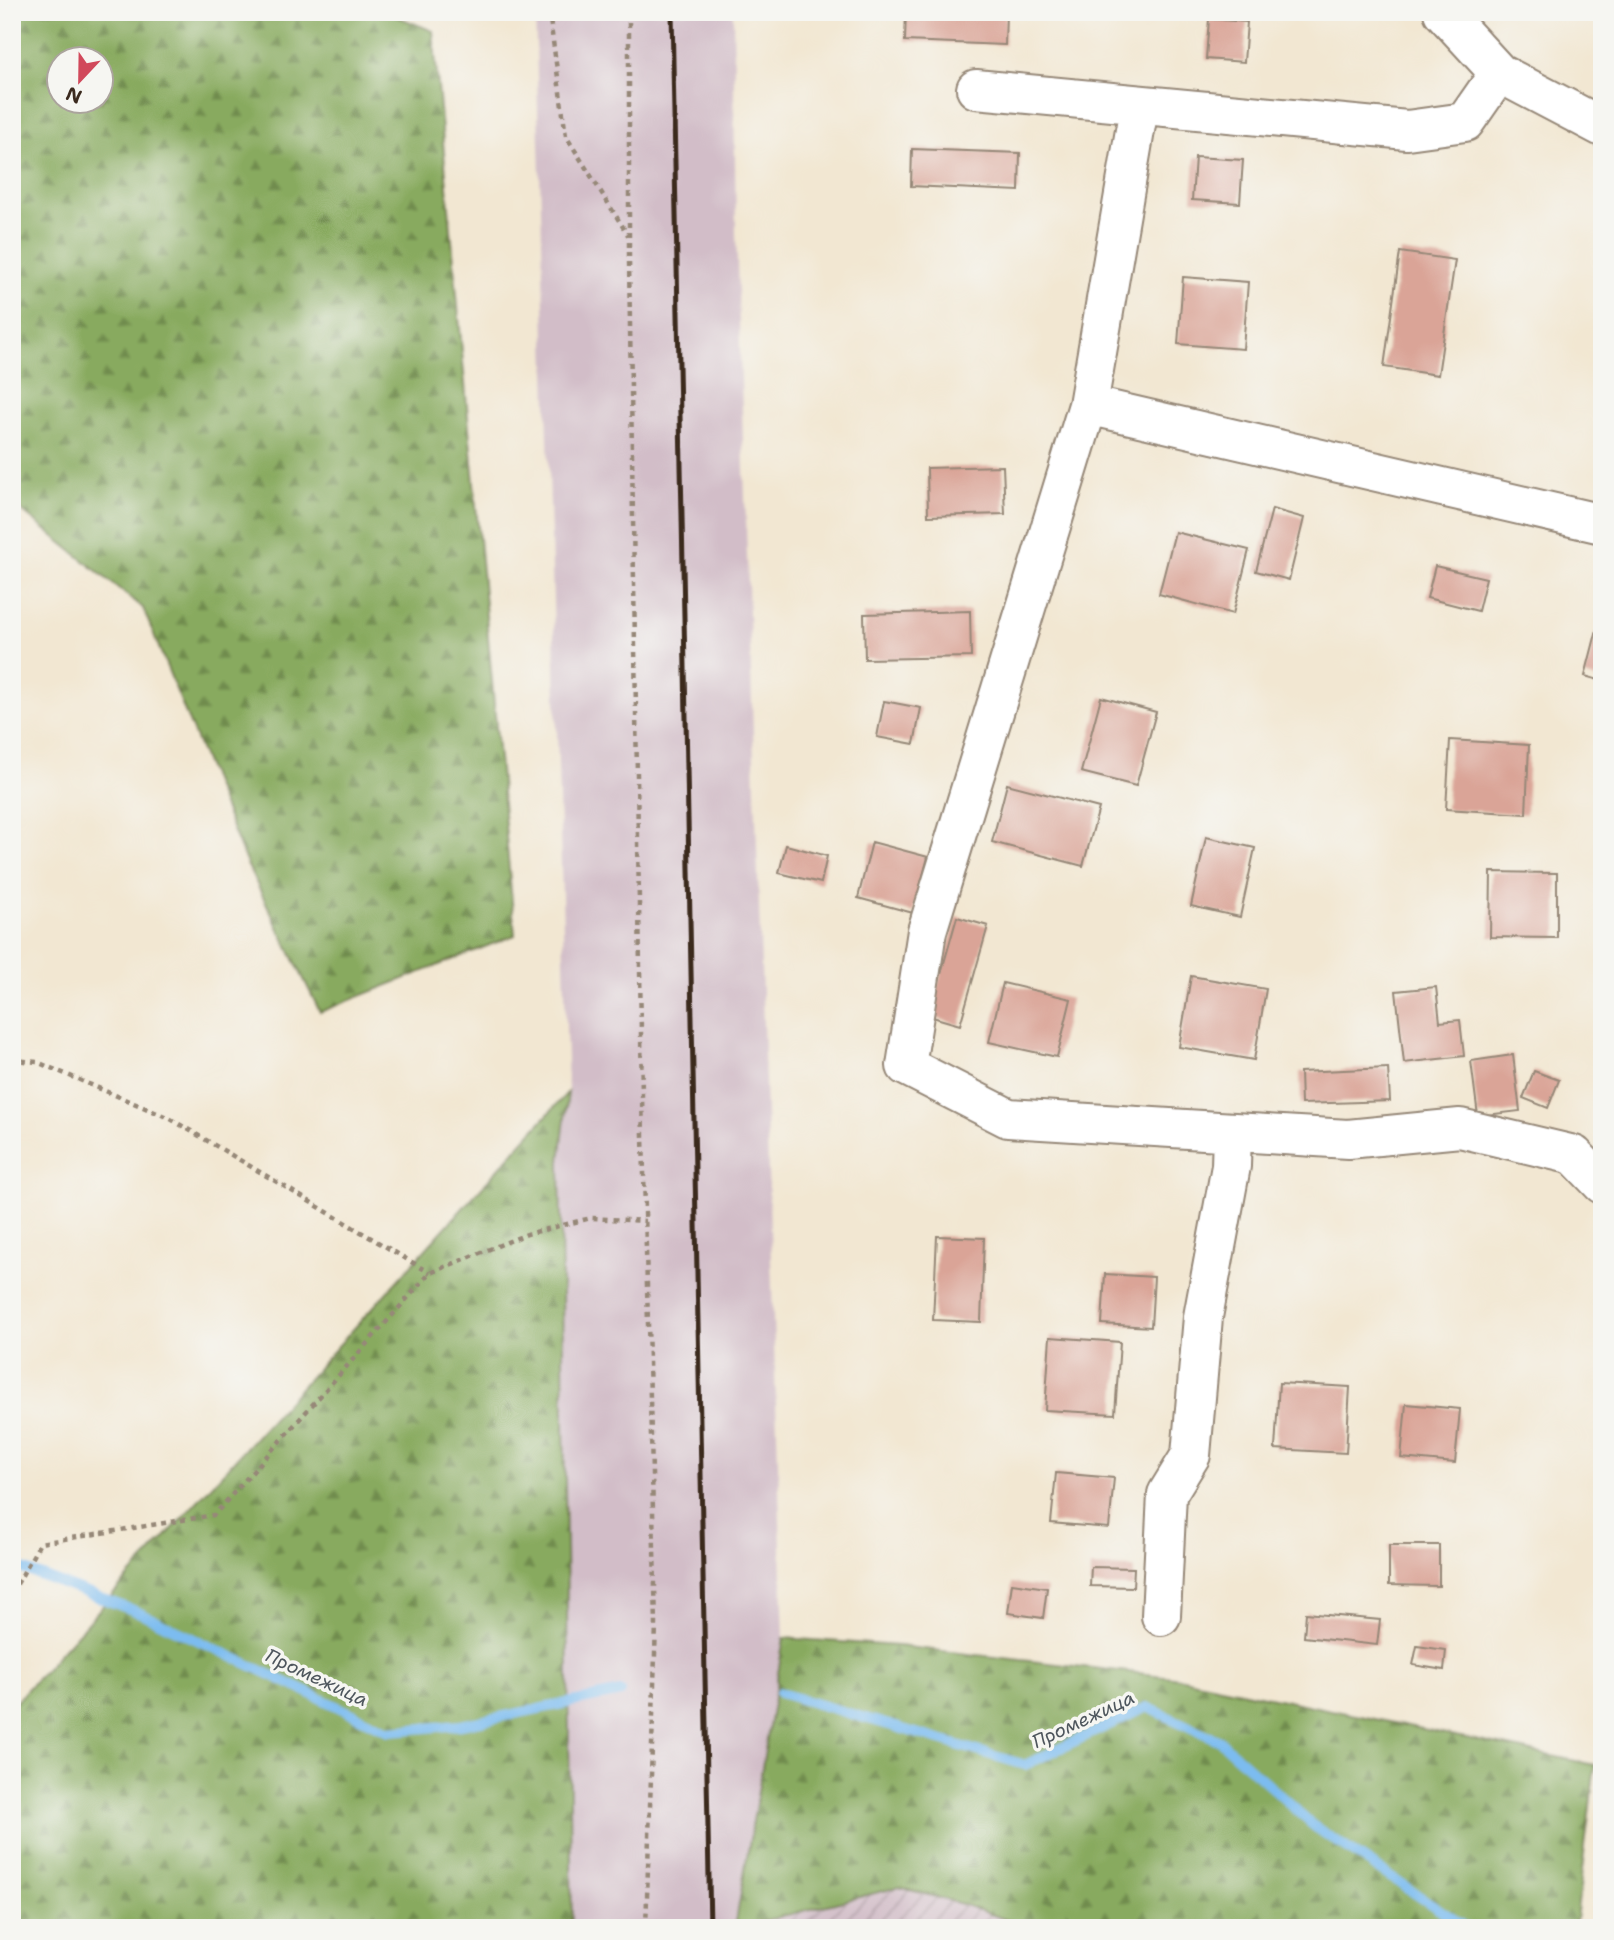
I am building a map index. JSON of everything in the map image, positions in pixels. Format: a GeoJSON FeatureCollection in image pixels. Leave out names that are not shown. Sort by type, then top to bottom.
{"type":"FeatureCollection","features":[{"type":"Feature","properties":{"kind":"street"},"geometry":{"type":"LineString","coordinates":[[1443,12],[1499,73],[1602,127]]}},
{"type":"Feature","properties":{"kind":"street"},"geometry":{"type":"LineString","coordinates":[[976,89],[1139,107],[1407,130],[1465,122],[1499,73]]}},
{"type":"Feature","properties":{"kind":"street"},"geometry":{"type":"LineString","coordinates":[[1139,107],[1088,405],[927,931],[906,1066],[1008,1118],[1348,1139],[1460,1128],[1574,1155],[1602,1184]]}},
{"type":"Feature","properties":{"kind":"street"},"geometry":{"type":"LineString","coordinates":[[1088,405],[1602,524]]}},
{"type":"Feature","properties":{"kind":"street"},"geometry":{"type":"LineString","coordinates":[[1161,1616],[1167,1494],[1191,1455],[1203,1317],[1231,1166],[1232,1132]]}},
{"type":"Feature","properties":{"kind":"path"},"geometry":{"type":"LineString","coordinates":[[549,12],[566,136],[628,236]]}},
{"type":"Feature","properties":{"kind":"path"},"geometry":{"type":"LineString","coordinates":[[629,12],[628,236],[645,1221],[656,1624],[646,1928]]}},
{"type":"Feature","properties":{"kind":"path"},"geometry":{"type":"LineString","coordinates":[[12,1060],[37,1062],[169,1118],[430,1273]]}},
{"type":"Feature","properties":{"kind":"path"},"geometry":{"type":"LineString","coordinates":[[12,1593],[40,1543],[214,1515],[430,1273],[527,1234],[591,1218],[645,1221]]}},
{"type":"Feature","properties":{"kind":"shaded area"},"geometry":{"type":"Polygon","coordinates":[[[535,12],[733,12],[736,233],[784,1638],[735,1928],[572,1928],[560,1162],[568,1092],[535,12]]]}},
{"type":"Feature","properties":{"kind":"shaded area"},"geometry":{"type":"Polygon","coordinates":[[[899,1887],[962,1904],[1030,1928],[737,1928],[899,1887]]]}},
{"type":"Feature","properties":{"kind":"green space"},"geometry":{"type":"Polygon","coordinates":[[[12,12],[386,12],[433,31],[515,935],[320,1012],[246,862],[143,608],[12,503],[12,12]]]}},
{"type":"Feature","properties":{"kind":"green space"},"geometry":{"type":"Polygon","coordinates":[[[568,1092],[560,1162],[572,1928],[12,1928],[12,1706],[568,1092]]]}},
{"type":"Feature","properties":{"kind":"green space"},"geometry":{"type":"Polygon","coordinates":[[[784,1638],[898,1646],[1173,1677],[1595,1765],[1575,1928],[1030,1928],[962,1904],[899,1887],[735,1928],[784,1638]]]}},
{"type":"Feature","properties":{"kind":"building"},"geometry":{"type":"Polygon","coordinates":[[[906,12],[1006,12],[1005,45],[905,41],[906,12]]]}},
{"type":"Feature","properties":{"kind":"building"},"geometry":{"type":"Polygon","coordinates":[[[1209,19],[1247,22],[1244,62],[1206,59],[1209,19]]]}},
{"type":"Feature","properties":{"kind":"building"},"geometry":{"type":"Polygon","coordinates":[[[912,149],[1020,153],[1019,191],[911,186],[912,149]]]}},
{"type":"Feature","properties":{"kind":"building"},"geometry":{"type":"Polygon","coordinates":[[[1195,157],[1243,160],[1240,203],[1192,200],[1195,157]]]}},
{"type":"Feature","properties":{"kind":"building"},"geometry":{"type":"Polygon","coordinates":[[[1400,252],[1455,260],[1438,375],[1384,367],[1400,252]]]}},
{"type":"Feature","properties":{"kind":"building"},"geometry":{"type":"Polygon","coordinates":[[[1183,277],[1248,282],[1243,349],[1178,344],[1183,277]]]}},
{"type":"Feature","properties":{"kind":"building"},"geometry":{"type":"Polygon","coordinates":[[[1003,466],[1005,514],[928,516],[927,468],[1003,466]]]}},
{"type":"Feature","properties":{"kind":"building"},"geometry":{"type":"Polygon","coordinates":[[[1272,509],[1304,518],[1289,580],[1256,571],[1272,509]]]}},
{"type":"Feature","properties":{"kind":"building"},"geometry":{"type":"Polygon","coordinates":[[[1175,532],[1249,550],[1233,614],[1159,594],[1175,532]]]}},
{"type":"Feature","properties":{"kind":"building"},"geometry":{"type":"Polygon","coordinates":[[[1435,566],[1486,578],[1478,611],[1427,598],[1435,566]]]}},
{"type":"Feature","properties":{"kind":"building"},"geometry":{"type":"Polygon","coordinates":[[[970,611],[971,657],[865,659],[864,614],[970,611]]]}},
{"type":"Feature","properties":{"kind":"building"},"geometry":{"type":"Polygon","coordinates":[[[1602,614],[1602,681],[1585,676],[1602,614]]]}},
{"type":"Feature","properties":{"kind":"building"},"geometry":{"type":"Polygon","coordinates":[[[1101,697],[1156,712],[1136,786],[1081,772],[1101,697]]]}},
{"type":"Feature","properties":{"kind":"building"},"geometry":{"type":"Polygon","coordinates":[[[884,701],[921,708],[914,744],[877,737],[884,701]]]}},
{"type":"Feature","properties":{"kind":"building"},"geometry":{"type":"Polygon","coordinates":[[[1450,740],[1529,745],[1526,814],[1446,809],[1450,740]]]}},
{"type":"Feature","properties":{"kind":"building"},"geometry":{"type":"Polygon","coordinates":[[[1007,784],[1099,808],[1083,866],[992,842],[1007,784]]]}},
{"type":"Feature","properties":{"kind":"building"},"geometry":{"type":"Polygon","coordinates":[[[1206,837],[1255,848],[1240,917],[1191,906],[1206,837]]]}},
{"type":"Feature","properties":{"kind":"building"},"geometry":{"type":"Polygon","coordinates":[[[872,842],[928,857],[913,913],[858,898],[872,842]]]}},
{"type":"Feature","properties":{"kind":"building"},"geometry":{"type":"Polygon","coordinates":[[[786,845],[827,856],[821,883],[779,873],[786,845]]]}},
{"type":"Feature","properties":{"kind":"building"},"geometry":{"type":"Polygon","coordinates":[[[1491,872],[1557,873],[1557,938],[1490,937],[1491,872]]]}},
{"type":"Feature","properties":{"kind":"building"},"geometry":{"type":"Polygon","coordinates":[[[957,917],[988,926],[960,1025],[929,1016],[957,917]]]}},
{"type":"Feature","properties":{"kind":"building"},"geometry":{"type":"Polygon","coordinates":[[[1191,976],[1266,989],[1254,1060],[1179,1047],[1191,976]]]}},
{"type":"Feature","properties":{"kind":"building"},"geometry":{"type":"Polygon","coordinates":[[[1003,983],[1071,999],[1057,1057],[989,1042],[1003,983]]]}},
{"type":"Feature","properties":{"kind":"building"},"geometry":{"type":"Polygon","coordinates":[[[1436,987],[1440,1022],[1460,1020],[1464,1056],[1404,1063],[1396,991],[1436,987]]]}},
{"type":"Feature","properties":{"kind":"building"},"geometry":{"type":"Polygon","coordinates":[[[1513,1055],[1520,1111],[1478,1116],[1471,1061],[1513,1055]]]}},
{"type":"Feature","properties":{"kind":"building"},"geometry":{"type":"Polygon","coordinates":[[[1388,1068],[1390,1101],[1301,1104],[1300,1072],[1388,1068]]]}},
{"type":"Feature","properties":{"kind":"building"},"geometry":{"type":"Polygon","coordinates":[[[1534,1071],[1559,1080],[1548,1108],[1523,1098],[1534,1071]]]}},
{"type":"Feature","properties":{"kind":"building"},"geometry":{"type":"Polygon","coordinates":[[[937,1236],[984,1238],[981,1322],[933,1320],[937,1236]]]}},
{"type":"Feature","properties":{"kind":"building"},"geometry":{"type":"Polygon","coordinates":[[[1105,1274],[1154,1277],[1151,1327],[1102,1324],[1105,1274]]]}},
{"type":"Feature","properties":{"kind":"building"},"geometry":{"type":"Polygon","coordinates":[[[1050,1337],[1120,1342],[1115,1414],[1045,1410],[1050,1337]]]}},
{"type":"Feature","properties":{"kind":"building"},"geometry":{"type":"Polygon","coordinates":[[[1279,1383],[1350,1387],[1346,1453],[1275,1449],[1279,1383]]]}},
{"type":"Feature","properties":{"kind":"building"},"geometry":{"type":"Polygon","coordinates":[[[1406,1404],[1460,1409],[1455,1463],[1401,1458],[1406,1404]]]}},
{"type":"Feature","properties":{"kind":"building"},"geometry":{"type":"Polygon","coordinates":[[[1056,1473],[1114,1478],[1109,1528],[1051,1523],[1056,1473]]]}},
{"type":"Feature","properties":{"kind":"building"},"geometry":{"type":"Polygon","coordinates":[[[1389,1545],[1439,1545],[1439,1586],[1389,1585],[1389,1545]]]}},
{"type":"Feature","properties":{"kind":"building"},"geometry":{"type":"Polygon","coordinates":[[[1091,1567],[1134,1568],[1133,1587],[1090,1586],[1091,1567]]]}},
{"type":"Feature","properties":{"kind":"building"},"geometry":{"type":"Polygon","coordinates":[[[1012,1583],[1047,1588],[1043,1618],[1008,1613],[1012,1583]]]}},
{"type":"Feature","properties":{"kind":"building"},"geometry":{"type":"Polygon","coordinates":[[[1306,1613],[1380,1620],[1377,1645],[1304,1637],[1306,1613]]]}},
{"type":"Feature","properties":{"kind":"building"},"geometry":{"type":"Polygon","coordinates":[[[1417,1646],[1446,1650],[1444,1670],[1413,1665],[1417,1646]]]}},
{"type":"Feature","properties":{"kind":"waterway","name":"Промежица"},"geometry":{"type":"LineString","coordinates":[[12,1565],[138,1612],[389,1731],[461,1725],[621,1692]]}},
{"type":"Feature","properties":{"kind":"waterway","name":"Промежица"},"geometry":{"type":"LineString","coordinates":[[780,1693],[1025,1765],[1147,1707],[1220,1741],[1315,1827],[1467,1928]]}},
{"type":"Feature","properties":{"kind":"railway"},"geometry":{"type":"LineString","coordinates":[[672,12],[710,1928]]}}]}
